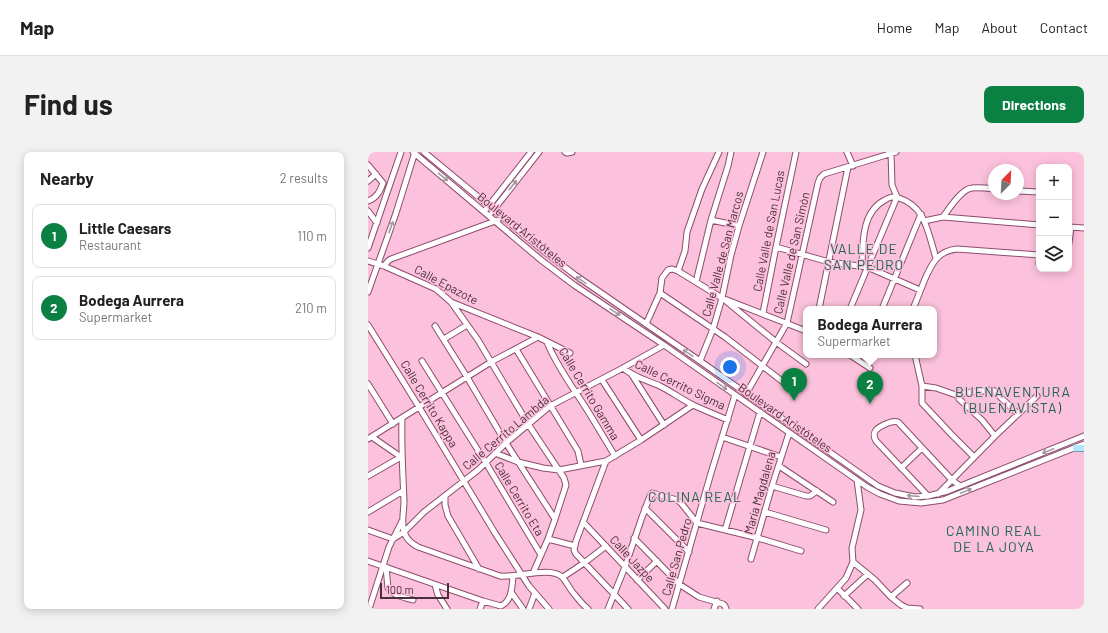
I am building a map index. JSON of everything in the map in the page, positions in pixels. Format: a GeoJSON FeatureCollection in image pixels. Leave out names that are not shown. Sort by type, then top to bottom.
{"type":"FeatureCollection","features":[{"type":"Feature","properties":{"kind":"main road"},"geometry":{"type":"LineString","coordinates":[[1076,448],[1084,448]]}},
{"type":"Feature","properties":{"kind":"street"},"geometry":{"type":"LineString","coordinates":[[368,248],[401,152]]}},
{"type":"Feature","properties":{"kind":"street","name":"Boulevard Aristóteles"},"geometry":{"type":"LineString","coordinates":[[424,152],[568,271],[700,361],[878,486],[889,491],[915,497],[937,494],[1084,436]]}},
{"type":"Feature","properties":{"kind":"street"},"geometry":{"type":"LineString","coordinates":[[484,212],[531,152]]}},
{"type":"Feature","properties":{"kind":"street"},"geometry":{"type":"LineString","coordinates":[[489,216],[539,152]]}},
{"type":"Feature","properties":{"kind":"street"},"geometry":{"type":"LineString","coordinates":[[565,152],[572,152]]}},
{"type":"Feature","properties":{"kind":"street"},"geometry":{"type":"LineString","coordinates":[[678,271],[685,251],[687,232],[694,211],[702,189],[719,152]]}},
{"type":"Feature","properties":{"kind":"street"},"geometry":{"type":"LineString","coordinates":[[696,282],[711,220],[731,152]]}},
{"type":"Feature","properties":{"kind":"street","name":"Calle Valle de San Marcos"},"geometry":{"type":"LineString","coordinates":[[696,368],[713,329],[739,226],[763,152]]}},
{"type":"Feature","properties":{"kind":"street","name":"Calle Valle de San Lucas"},"geometry":{"type":"LineString","coordinates":[[763,313],[796,152]]}},
{"type":"Feature","properties":{"kind":"street"},"geometry":{"type":"LineString","coordinates":[[821,306],[851,166],[847,152]]}},
{"type":"Feature","properties":{"kind":"street"},"geometry":{"type":"LineString","coordinates":[[851,166],[893,152],[892,185],[897,197],[864,267],[851,306]]}},
{"type":"Feature","properties":{"kind":"street"},"geometry":{"type":"LineString","coordinates":[[368,292],[396,213],[414,153]]}},
{"type":"Feature","properties":{"kind":"street","name":"Boulevard Aristóteles"},"geometry":{"type":"LineString","coordinates":[[414,153],[541,260],[571,282],[664,345],[817,453],[880,494],[899,502],[914,503],[949,498],[1084,444]]}},
{"type":"Feature","properties":{"kind":"street"},"geometry":{"type":"LineString","coordinates":[[368,164],[388,187]]}},
{"type":"Feature","properties":{"kind":"street","name":"Calle Valle de San Simón"},"geometry":{"type":"LineString","coordinates":[[746,394],[787,323],[820,178],[824,174],[851,166]]}},
{"type":"Feature","properties":{"kind":"street"},"geometry":{"type":"LineString","coordinates":[[368,181],[376,174]]}},
{"type":"Feature","properties":{"kind":"street"},"geometry":{"type":"LineString","coordinates":[[368,201],[372,200],[378,194],[382,181]]}},
{"type":"Feature","properties":{"kind":"street"},"geometry":{"type":"LineString","coordinates":[[943,217],[962,193],[969,188],[988,188]]}},
{"type":"Feature","properties":{"kind":"street"},"geometry":{"type":"LineString","coordinates":[[1024,191],[1036,192]]}},
{"type":"Feature","properties":{"kind":"street"},"geometry":{"type":"LineString","coordinates":[[864,267],[864,230],[868,219],[875,208],[887,198],[897,197],[911,204],[921,214],[936,258]]}},
{"type":"Feature","properties":{"kind":"street"},"geometry":{"type":"LineString","coordinates":[[368,211],[377,223]]}},
{"type":"Feature","properties":{"kind":"street"},"geometry":{"type":"LineString","coordinates":[[883,306],[921,214]]}},
{"type":"Feature","properties":{"kind":"street"},"geometry":{"type":"LineString","coordinates":[[924,221],[943,217],[1036,225]]}},
{"type":"Feature","properties":{"kind":"street"},"geometry":{"type":"LineString","coordinates":[[384,266],[391,259],[503,218]]}},
{"type":"Feature","properties":{"kind":"street"},"geometry":{"type":"LineString","coordinates":[[711,220],[739,226]]}},
{"type":"Feature","properties":{"kind":"street"},"geometry":{"type":"LineString","coordinates":[[1072,227],[1084,228]]}},
{"type":"Feature","properties":{"kind":"street"},"geometry":{"type":"LineString","coordinates":[[776,247],[829,262],[864,267],[894,278],[920,290]]}},
{"type":"Feature","properties":{"kind":"street"},"geometry":{"type":"LineString","coordinates":[[914,306],[930,267],[936,258],[950,249],[1036,255]]}},
{"type":"Feature","properties":{"kind":"street","name":"Calle Epazote"},"geometry":{"type":"LineString","coordinates":[[368,260],[436,289],[451,302],[538,337],[570,353]]}},
{"type":"Feature","properties":{"kind":"street"},"geometry":{"type":"LineString","coordinates":[[646,324],[660,293],[662,278],[668,270],[672,269],[678,271],[722,298],[776,342],[806,364]]}},
{"type":"Feature","properties":{"kind":"street"},"geometry":{"type":"LineString","coordinates":[[660,293],[713,329],[787,385]]}},
{"type":"Feature","properties":{"kind":"street"},"geometry":{"type":"LineString","coordinates":[[722,298],[803,330]]}},
{"type":"Feature","properties":{"kind":"street"},"geometry":{"type":"LineString","coordinates":[[451,302],[478,340],[528,424],[564,478],[566,485],[555,519],[533,573]]}},
{"type":"Feature","properties":{"kind":"street","name":"Calle Cerrito Kappa"},"geometry":{"type":"LineString","coordinates":[[368,325],[420,407],[495,533],[522,575],[549,609]]}},
{"type":"Feature","properties":{"kind":"street"},"geometry":{"type":"LineString","coordinates":[[444,339],[467,325]]}},
{"type":"Feature","properties":{"kind":"street"},"geometry":{"type":"LineString","coordinates":[[435,326],[506,443],[555,519]]}},
{"type":"Feature","properties":{"kind":"street"},"geometry":{"type":"LineString","coordinates":[[401,457],[370,438],[491,362],[538,337]]}},
{"type":"Feature","properties":{"kind":"street","name":"Calle Cerrito Gamma"},"geometry":{"type":"LineString","coordinates":[[547,342],[554,358],[615,456]]}},
{"type":"Feature","properties":{"kind":"street","name":"Calle Cerrito Lambda"},"geometry":{"type":"LineString","coordinates":[[393,539],[404,532],[424,512],[486,463],[506,443],[550,406],[602,380],[664,345]]}},
{"type":"Feature","properties":{"kind":"street"},"geometry":{"type":"LineString","coordinates":[[516,349],[578,451],[581,465]]}},
{"type":"Feature","properties":{"kind":"street"},"geometry":{"type":"LineString","coordinates":[[854,358],[870,368]]}},
{"type":"Feature","properties":{"kind":"street"},"geometry":{"type":"LineString","coordinates":[[859,362],[861,358]]}},
{"type":"Feature","properties":{"kind":"street"},"geometry":{"type":"LineString","coordinates":[[915,358],[922,386],[922,403],[974,457]]}},
{"type":"Feature","properties":{"kind":"street","name":"Calle Cerrito Eta"},"geometry":{"type":"LineString","coordinates":[[422,361],[486,463],[541,555]]}},
{"type":"Feature","properties":{"kind":"street","name":"Calle Cerrito Sigma"},"geometry":{"type":"LineString","coordinates":[[623,368],[632,375],[658,385],[693,405],[728,420]]}},
{"type":"Feature","properties":{"kind":"street"},"geometry":{"type":"LineString","coordinates":[[632,375],[664,425]]}},
{"type":"Feature","properties":{"kind":"street"},"geometry":{"type":"LineString","coordinates":[[602,380],[641,440]]}},
{"type":"Feature","properties":{"kind":"street"},"geometry":{"type":"LineString","coordinates":[[368,384],[393,424]]}},
{"type":"Feature","properties":{"kind":"street"},"geometry":{"type":"LineString","coordinates":[[922,386],[936,388],[958,396],[959,399],[977,415],[995,436]]}},
{"type":"Feature","properties":{"kind":"street"},"geometry":{"type":"LineString","coordinates":[[958,396],[964,392],[991,390],[1018,414]]}},
{"type":"Feature","properties":{"kind":"street","name":"Calle San Pedro"},"geometry":{"type":"LineString","coordinates":[[672,609],[735,395]]}},
{"type":"Feature","properties":{"kind":"street"},"geometry":{"type":"LineString","coordinates":[[937,494],[1037,396]]}},
{"type":"Feature","properties":{"kind":"street"},"geometry":{"type":"LineString","coordinates":[[495,453],[518,462],[559,470],[606,461],[641,440],[693,405]]}},
{"type":"Feature","properties":{"kind":"street"},"geometry":{"type":"LineString","coordinates":[[725,530],[760,412]]}},
{"type":"Feature","properties":{"kind":"street"},"geometry":{"type":"LineString","coordinates":[[402,418],[401,457],[404,504],[402,521],[404,532],[411,543],[418,547],[500,576],[533,573],[558,574],[563,577],[574,595],[588,609]]}},
{"type":"Feature","properties":{"kind":"street"},"geometry":{"type":"LineString","coordinates":[[928,496],[876,441],[874,434],[877,429],[892,421],[898,422],[952,480],[960,486]]}},
{"type":"Feature","properties":{"kind":"street","name":"María Magdalena"},"geometry":{"type":"LineString","coordinates":[[751,559],[781,457],[791,434]]}},
{"type":"Feature","properties":{"kind":"street"},"geometry":{"type":"LineString","coordinates":[[722,437],[781,457]]}},
{"type":"Feature","properties":{"kind":"street"},"geometry":{"type":"LineString","coordinates":[[817,453],[824,448]]}},
{"type":"Feature","properties":{"kind":"street"},"geometry":{"type":"LineString","coordinates":[[901,468],[922,448]]}},
{"type":"Feature","properties":{"kind":"street"},"geometry":{"type":"LineString","coordinates":[[368,476],[401,457]]}},
{"type":"Feature","properties":{"kind":"street"},"geometry":{"type":"LineString","coordinates":[[606,461],[574,546],[576,554],[628,609]]}},
{"type":"Feature","properties":{"kind":"street"},"geometry":{"type":"LineString","coordinates":[[779,466],[833,502]]}},
{"type":"Feature","properties":{"kind":"street"},"geometry":{"type":"LineString","coordinates":[[818,609],[846,578],[853,562],[852,548],[861,510],[857,480]]}},
{"type":"Feature","properties":{"kind":"street"},"geometry":{"type":"LineString","coordinates":[[772,486],[806,496],[810,496],[817,491]]}},
{"type":"Feature","properties":{"kind":"street"},"geometry":{"type":"LineString","coordinates":[[368,512],[403,491]]}},
{"type":"Feature","properties":{"kind":"street"},"geometry":{"type":"LineString","coordinates":[[608,609],[625,567],[645,508],[652,493],[677,500],[697,523],[758,538],[801,551]]}},
{"type":"Feature","properties":{"kind":"street"},"geometry":{"type":"LineString","coordinates":[[445,496],[445,505],[448,516],[479,569]]}},
{"type":"Feature","properties":{"kind":"street"},"geometry":{"type":"LineString","coordinates":[[645,508],[689,552]]}},
{"type":"Feature","properties":{"kind":"street"},"geometry":{"type":"LineString","coordinates":[[765,512],[826,530]]}},
{"type":"Feature","properties":{"kind":"street"},"geometry":{"type":"LineString","coordinates":[[369,609],[370,594],[384,567],[393,539],[402,521]]}},
{"type":"Feature","properties":{"kind":"street","name":"Calle Jazpe"},"geometry":{"type":"LineString","coordinates":[[583,522],[665,609]]}},
{"type":"Feature","properties":{"kind":"street"},"geometry":{"type":"LineString","coordinates":[[368,530],[393,539]]}},
{"type":"Feature","properties":{"kind":"street"},"geometry":{"type":"LineString","coordinates":[[634,538],[679,584],[699,597],[723,604],[726,606],[726,609]]}},
{"type":"Feature","properties":{"kind":"street"},"geometry":{"type":"LineString","coordinates":[[548,539],[574,546]]}},
{"type":"Feature","properties":{"kind":"street"},"geometry":{"type":"LineString","coordinates":[[563,577],[606,546]]}},
{"type":"Feature","properties":{"kind":"street"},"geometry":{"type":"LineString","coordinates":[[368,561],[435,585],[501,606],[507,602],[511,592],[513,576]]}},
{"type":"Feature","properties":{"kind":"street"},"geometry":{"type":"LineString","coordinates":[[637,580],[657,561]]}},
{"type":"Feature","properties":{"kind":"street"},"geometry":{"type":"LineString","coordinates":[[853,562],[904,607],[920,609]]}},
{"type":"Feature","properties":{"kind":"street"},"geometry":{"type":"LineString","coordinates":[[384,567],[388,588],[396,595],[413,600]]}},
{"type":"Feature","properties":{"kind":"street"},"geometry":{"type":"LineString","coordinates":[[844,596],[868,574]]}},
{"type":"Feature","properties":{"kind":"street"},"geometry":{"type":"LineString","coordinates":[[891,597],[906,583]]}},
{"type":"Feature","properties":{"kind":"street"},"geometry":{"type":"LineString","coordinates":[[435,585],[438,595],[447,609]]}},
{"type":"Feature","properties":{"kind":"street"},"geometry":{"type":"LineString","coordinates":[[837,588],[858,609]]}},
{"type":"Feature","properties":{"kind":"street"},"geometry":{"type":"LineString","coordinates":[[511,592],[521,608]]}},
{"type":"Feature","properties":{"kind":"street"},"geometry":{"type":"LineString","coordinates":[[529,609],[535,593]]}},
{"type":"Feature","properties":{"kind":"street"},"geometry":{"type":"LineString","coordinates":[[480,609],[483,601]]}},
{"type":"Feature","properties":{"kind":"street"},"geometry":{"type":"LineString","coordinates":[[714,609],[717,602]]}},
{"type":"Feature","properties":{"kind":"place","name":"Little Caesars"},"geometry":{"type":"Point","coordinates":[794,401]}},
{"type":"Feature","properties":{"kind":"place","name":"Bodega Aurrera"},"geometry":{"type":"Point","coordinates":[870,404]}},
{"type":"Feature","properties":{"kind":"district","name":"VALLE DE SAN PEDRO"},"geometry":{"type":"Point","coordinates":[864,258]}},
{"type":"Feature","properties":{"kind":"district","name":"BUENAVENTURA (BUENAVISTA)"},"geometry":{"type":"Point","coordinates":[1013,400]}},
{"type":"Feature","properties":{"kind":"district","name":"COLINA REAL"},"geometry":{"type":"Point","coordinates":[695,497]}},
{"type":"Feature","properties":{"kind":"district","name":"CAMINO REAL DE LA JOYA"},"geometry":{"type":"Point","coordinates":[994,540]}}]}
